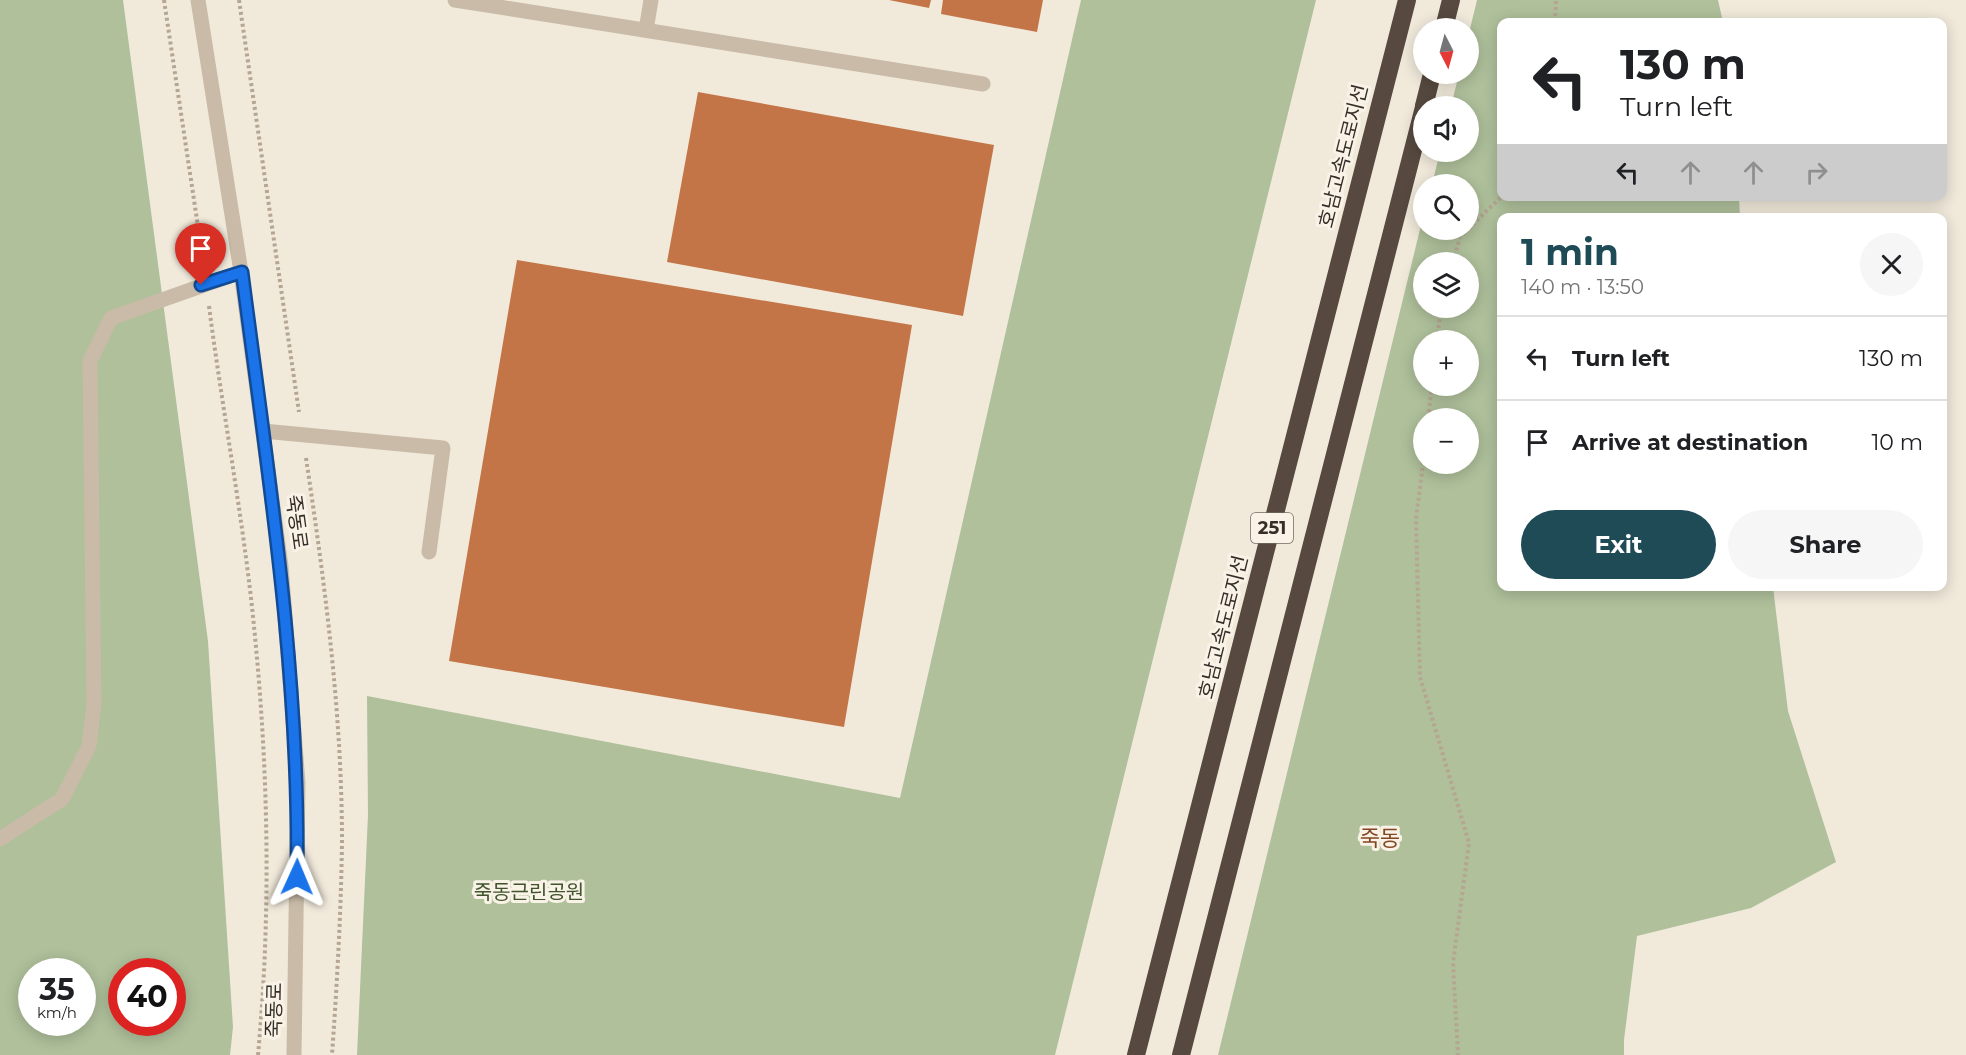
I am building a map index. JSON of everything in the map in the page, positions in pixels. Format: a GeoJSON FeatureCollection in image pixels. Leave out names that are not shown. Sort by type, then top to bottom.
{"type":"FeatureCollection","features":[{"type":"Feature","properties":{"kind":"highway","name":"호남고속도로지선"},"geometry":{"type":"LineString","coordinates":[[1136,1055],[1407,0]]}},
{"type":"Feature","properties":{"kind":"highway"},"geometry":{"type":"LineString","coordinates":[[1446,18],[1451,0]]}},
{"type":"Feature","properties":{"kind":"highway","name":"251"},"geometry":{"type":"LineString","coordinates":[[1181,1055],[1413,150]]}},
{"type":"Feature","properties":{"kind":"street","name":"죽동로"},"geometry":{"type":"LineString","coordinates":[[198,0],[242,272],[281,566],[298,783],[294,1055]]}},
{"type":"Feature","properties":{"kind":"street"},"geometry":{"type":"LineString","coordinates":[[455,0],[983,84]]}},
{"type":"Feature","properties":{"kind":"street"},"geometry":{"type":"LineString","coordinates":[[646,30],[651,0]]}},
{"type":"Feature","properties":{"kind":"street"},"geometry":{"type":"LineString","coordinates":[[0,839],[62,800],[89,746],[94,704],[90,362],[111,318],[242,272]]}},
{"type":"Feature","properties":{"kind":"street"},"geometry":{"type":"LineString","coordinates":[[263,431],[443,448],[429,552]]}},
{"type":"Feature","properties":{"kind":"path"},"geometry":{"type":"LineString","coordinates":[[164,0],[204,267]]}},
{"type":"Feature","properties":{"kind":"path"},"geometry":{"type":"LineString","coordinates":[[238,0],[330,634],[338,735],[342,842],[332,1055]]}},
{"type":"Feature","properties":{"kind":"path"},"geometry":{"type":"LineString","coordinates":[[1555,18],[1556,0]]}},
{"type":"Feature","properties":{"kind":"path"},"geometry":{"type":"LineString","coordinates":[[1479,218],[1497,201]]}},
{"type":"Feature","properties":{"kind":"path"},"geometry":{"type":"LineString","coordinates":[[208,301],[251,604],[267,791],[263,1003],[258,1055]]}},
{"type":"Feature","properties":{"kind":"path"},"geometry":{"type":"LineString","coordinates":[[1422,474],[1416,519],[1420,677],[1469,843],[1453,963],[1458,1055]]}},
{"type":"Feature","properties":{"kind":"green space"},"geometry":{"type":"Polygon","coordinates":[[[0,0],[123,0],[208,641],[233,1027],[230,1055],[0,1055],[0,0]]]}},
{"type":"Feature","properties":{"kind":"green space","name":"죽동근린공원"},"geometry":{"type":"Polygon","coordinates":[[[1081,0],[1316,0],[1055,1055],[357,1055],[368,815],[367,696],[900,798],[1081,0]]]}},
{"type":"Feature","properties":{"kind":"green space"},"geometry":{"type":"Polygon","coordinates":[[[1477,0],[1718,0],[1722,18],[1497,18],[1497,201],[1739,201],[1740,213],[1497,213],[1497,591],[1773,591],[1788,711],[1836,862],[1751,908],[1637,936],[1624,1055],[1218,1055],[1413,258],[1413,318],[1479,318],[1479,252],[1414,252],[1417,240],[1479,240],[1479,174],[1434,174],[1438,162],[1479,162],[1479,96],[1454,96],[1456,84],[1479,84],[1479,18],[1473,18],[1477,0]]]}},
{"type":"Feature","properties":{"kind":"building"},"geometry":{"type":"Polygon","coordinates":[[[889,0],[931,0],[929,8],[889,0]]]}},
{"type":"Feature","properties":{"kind":"building"},"geometry":{"type":"Polygon","coordinates":[[[943,0],[1043,0],[1037,32],[941,14],[943,0]]]}},
{"type":"Feature","properties":{"kind":"building"},"geometry":{"type":"Polygon","coordinates":[[[698,92],[994,145],[963,316],[667,262],[698,92]]]}},
{"type":"Feature","properties":{"kind":"building"},"geometry":{"type":"Polygon","coordinates":[[[517,260],[912,325],[844,727],[449,661],[517,260]]]}},
{"type":"Feature","properties":{"kind":"district","name":"죽동"},"geometry":{"type":"Point","coordinates":[1380,838]}},
{"type":"Feature","properties":{"kind":"route"},"geometry":{"type":"LineString","coordinates":[[201,285],[242,272],[281,566],[298,783],[297,877]]}}]}
